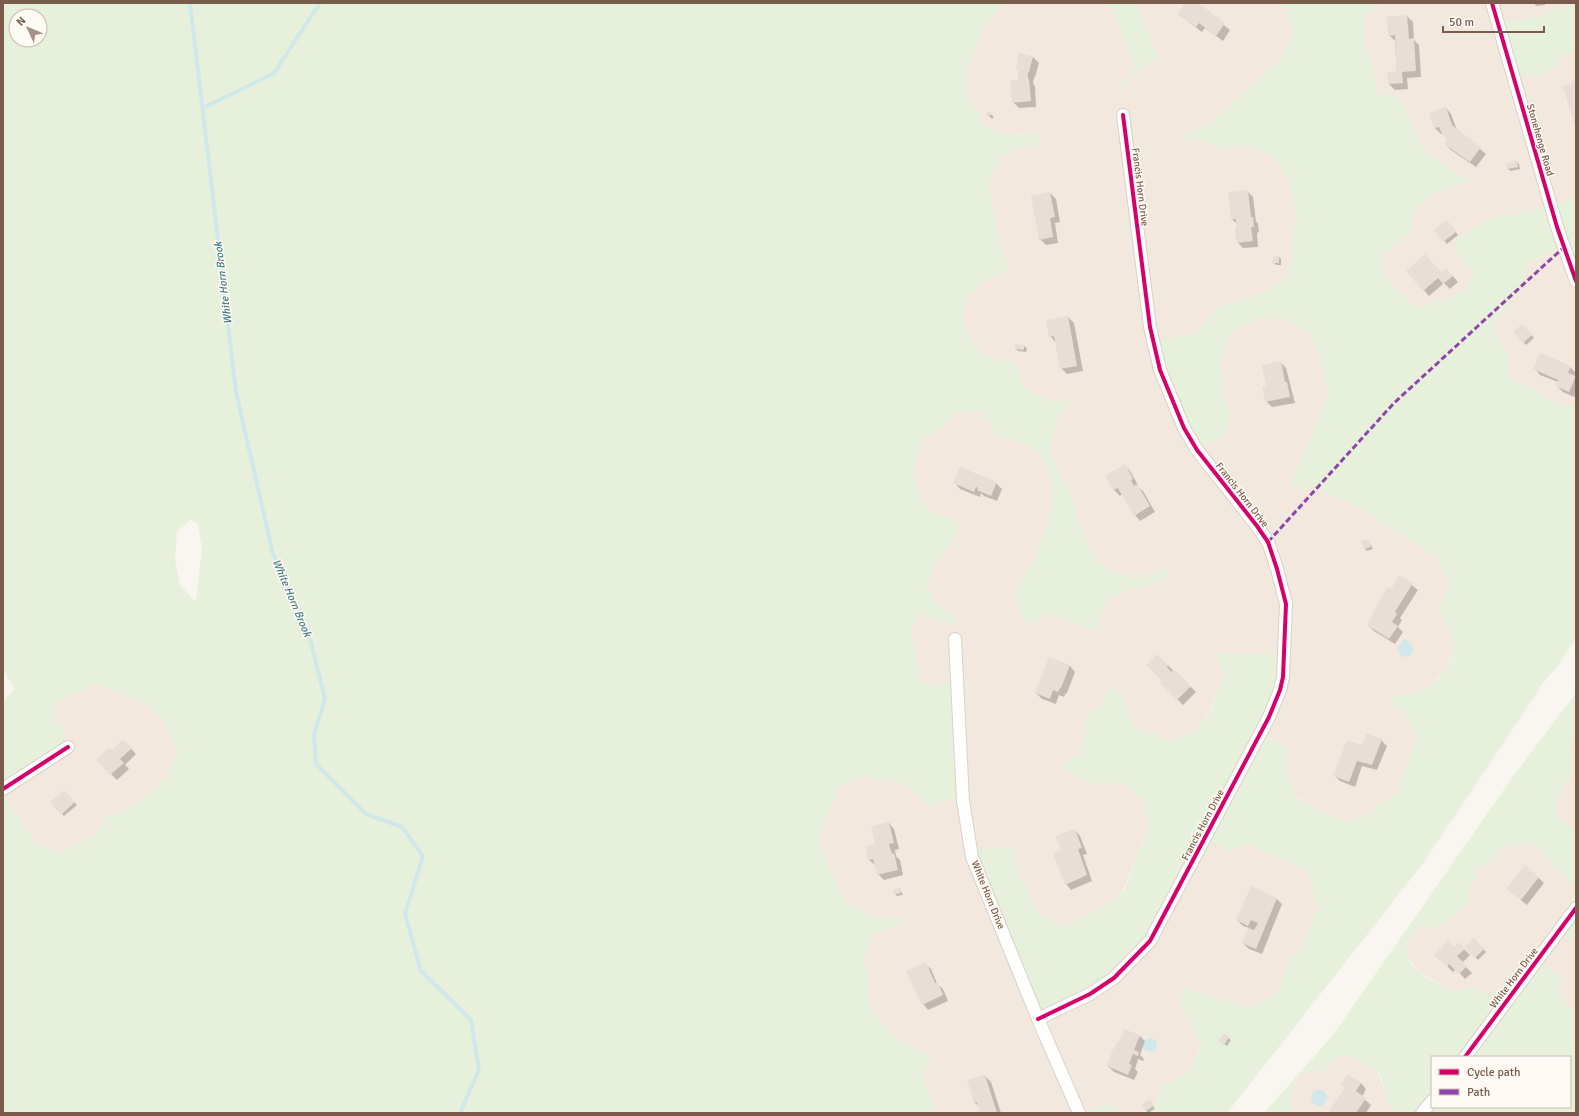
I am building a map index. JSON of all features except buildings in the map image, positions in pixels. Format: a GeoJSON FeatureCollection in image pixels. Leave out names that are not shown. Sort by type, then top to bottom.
{"type":"FeatureCollection","features":[{"type":"Feature","properties":{"kind":"street","name":"Stonehenge Road"},"geometry":{"type":"LineString","coordinates":[[1492,3],[1557,227],[1576,281]]}},
{"type":"Feature","properties":{"kind":"street","name":"Francis Horn Drive"},"geometry":{"type":"LineString","coordinates":[[1038,1019],[1090,994],[1114,978],[1150,941],[1269,717],[1280,690],[1285,664],[1286,604],[1268,542],[1197,450],[1184,428],[1160,370],[1150,327],[1123,114]]}},
{"type":"Feature","properties":{"kind":"street","name":"White Horn Drive"},"geometry":{"type":"LineString","coordinates":[[955,638],[963,801],[972,856],[1038,1019],[1079,1113]]}},
{"type":"Feature","properties":{"kind":"street"},"geometry":{"type":"LineString","coordinates":[[3,789],[68,747]]}},
{"type":"Feature","properties":{"kind":"street","name":"White Horn Drive"},"geometry":{"type":"LineString","coordinates":[[1466,1056],[1576,908]]}},
{"type":"Feature","properties":{"kind":"street"},"geometry":{"type":"LineString","coordinates":[[1422,1113],[1431,1102]]}},
{"type":"Feature","properties":{"kind":"shaded area"},"geometry":{"type":"Polygon","coordinates":[[[1004,3],[1105,3],[1110,7],[1136,67],[1118,88],[1120,89],[1142,68],[1160,56],[1152,46],[1139,11],[1131,3],[1281,3],[1294,30],[1284,56],[1213,121],[1182,138],[1208,142],[1223,148],[1245,145],[1269,154],[1283,169],[1293,195],[1297,220],[1291,238],[1294,257],[1284,281],[1258,295],[1217,308],[1197,333],[1154,342],[1231,417],[1224,397],[1221,360],[1230,333],[1259,318],[1282,318],[1310,332],[1320,356],[1329,394],[1289,489],[1315,487],[1360,508],[1436,556],[1450,585],[1440,609],[1455,645],[1446,670],[1428,687],[1408,695],[1398,696],[1388,694],[1394,706],[1407,715],[1417,739],[1396,795],[1379,804],[1370,814],[1349,822],[1322,812],[1296,796],[1286,773],[1288,748],[1260,733],[1219,653],[1224,678],[1207,716],[1193,732],[1172,741],[1145,730],[1135,729],[1121,697],[1101,705],[1083,720],[1087,730],[1078,756],[1060,768],[1091,784],[1122,783],[1142,799],[1149,827],[1123,891],[1107,905],[1065,926],[1042,916],[1035,908],[1027,886],[1018,876],[1014,847],[1029,998],[1206,837],[1247,844],[1306,870],[1319,908],[1302,949],[1289,960],[1279,990],[1268,999],[1248,1007],[1184,988],[1180,1008],[1191,1021],[1201,1044],[1191,1068],[1179,1079],[1162,1086],[1156,1106],[1142,1113],[1128,1113],[1109,1104],[1085,1113],[936,1113],[923,1078],[931,1056],[896,1039],[870,1007],[868,974],[863,961],[876,933],[903,923],[893,917],[875,918],[846,902],[829,867],[818,838],[841,786],[865,776],[879,780],[886,778],[910,788],[927,805],[956,683],[922,684],[913,641],[913,625],[919,614],[954,626],[957,621],[930,596],[927,586],[936,563],[951,545],[960,523],[929,510],[921,501],[913,475],[915,462],[924,438],[940,429],[958,410],[981,411],[991,422],[994,433],[1032,446],[1042,457],[1053,483],[1048,526],[1032,563],[1014,596],[1030,623],[1049,614],[1094,631],[1106,602],[1113,597],[1133,588],[1145,587],[1166,568],[1136,579],[1105,568],[1094,556],[1084,536],[1072,499],[1049,449],[1058,418],[1050,401],[1025,389],[1015,362],[1001,361],[980,353],[972,343],[961,319],[971,293],[986,280],[1009,268],[996,230],[989,182],[1002,156],[1026,146],[1040,145],[1038,133],[1028,135],[1005,135],[984,126],[968,96],[967,69],[985,27],[1004,3]]]}},
{"type":"Feature","properties":{"kind":"shaded area"},"geometry":{"type":"Polygon","coordinates":[[[1379,3],[1576,3],[1576,5],[1552,10],[1540,17],[1499,25],[1560,61],[1565,53],[1576,50],[1576,197],[1546,208],[1493,217],[1454,250],[1472,270],[1469,287],[1449,300],[1439,299],[1425,307],[1414,306],[1394,287],[1384,275],[1381,263],[1384,255],[1409,233],[1417,209],[1432,195],[1470,180],[1454,173],[1424,149],[1405,111],[1378,95],[1373,68],[1362,36],[1366,17],[1379,3]]]}},
{"type":"Feature","properties":{"kind":"shaded area"},"geometry":{"type":"Polygon","coordinates":[[[1562,248],[1576,282],[1575,406],[1565,407],[1544,397],[1536,389],[1515,383],[1509,375],[1507,364],[1510,356],[1498,341],[1494,324],[1517,294],[1528,263],[1562,248]]]}},
{"type":"Feature","properties":{"kind":"shaded area"},"geometry":{"type":"Polygon","coordinates":[[[97,684],[147,705],[164,722],[178,751],[166,779],[159,786],[130,808],[106,818],[92,837],[60,853],[36,843],[3,797],[3,789],[53,717],[56,707],[61,700],[97,684]]]}},
{"type":"Feature","properties":{"kind":"shaded area"},"geometry":{"type":"Polygon","coordinates":[[[1576,737],[1576,831],[1558,818],[1555,809],[1564,784],[1571,775],[1570,746],[1573,738],[1576,737]]]}},
{"type":"Feature","properties":{"kind":"shaded area"},"geometry":{"type":"Polygon","coordinates":[[[1527,842],[1535,845],[1576,888],[1576,895],[1556,923],[1576,941],[1576,1011],[1569,1008],[1559,993],[1502,995],[1497,1000],[1475,987],[1453,992],[1418,971],[1409,958],[1407,944],[1412,933],[1418,927],[1438,926],[1468,904],[1470,887],[1474,881],[1475,871],[1480,866],[1487,865],[1504,846],[1513,846],[1527,842]]]}},
{"type":"Feature","properties":{"kind":"shaded area"},"geometry":{"type":"Polygon","coordinates":[[[1345,1055],[1354,1057],[1377,1071],[1386,1094],[1386,1101],[1397,1113],[1292,1113],[1290,1109],[1295,1081],[1311,1069],[1323,1071],[1338,1058],[1345,1055]]]}},
{"type":"Feature","properties":{"kind":"green space"},"geometry":{"type":"Polygon","coordinates":[[[3,3],[1004,3],[985,27],[967,69],[968,96],[984,126],[998,132],[1017,136],[1038,132],[1040,145],[1025,146],[1002,156],[989,182],[996,230],[1009,268],[986,280],[971,293],[961,319],[970,338],[980,351],[994,359],[1015,362],[1025,389],[1050,401],[1073,401],[1058,418],[1049,449],[1072,499],[1084,536],[1094,556],[1105,568],[1136,579],[1166,568],[1168,570],[1169,578],[1145,587],[1133,588],[1113,597],[1106,602],[1094,631],[1049,614],[1030,623],[1026,622],[1014,596],[1032,563],[1048,526],[1053,483],[1042,457],[1032,446],[994,433],[991,422],[981,411],[958,411],[940,429],[924,438],[915,462],[913,475],[921,501],[929,510],[960,523],[951,545],[936,563],[927,586],[930,596],[957,621],[955,626],[919,614],[913,625],[913,641],[922,684],[956,683],[960,798],[927,805],[910,788],[887,778],[879,780],[865,776],[841,786],[818,838],[829,867],[846,902],[875,918],[893,917],[904,922],[876,933],[863,961],[868,974],[870,1007],[896,1039],[931,1056],[923,1078],[936,1113],[3,1113],[3,797],[36,843],[60,853],[87,840],[98,831],[106,818],[130,808],[166,779],[178,751],[164,722],[147,705],[97,684],[61,700],[56,707],[53,717],[65,730],[61,750],[3,789],[3,701],[15,689],[3,670],[3,3]],[[190,520],[177,532],[175,560],[180,585],[194,600],[196,600],[202,549],[198,524],[190,520]]]}},
{"type":"Feature","properties":{"kind":"green space"},"geometry":{"type":"Polygon","coordinates":[[[1105,3],[1131,3],[1139,11],[1152,46],[1160,56],[1142,68],[1120,89],[1117,88],[1136,67],[1110,7],[1105,3]]]}},
{"type":"Feature","properties":{"kind":"green space"},"geometry":{"type":"Polygon","coordinates":[[[1281,3],[1379,3],[1366,17],[1362,36],[1373,68],[1378,95],[1395,94],[1406,109],[1405,111],[1424,149],[1454,173],[1470,180],[1432,195],[1417,209],[1409,233],[1384,255],[1381,263],[1384,275],[1414,306],[1425,307],[1439,299],[1449,300],[1469,287],[1472,271],[1454,250],[1457,238],[1493,217],[1546,208],[1576,197],[1576,282],[1561,248],[1528,263],[1517,294],[1494,324],[1498,341],[1510,356],[1507,364],[1509,375],[1515,382],[1536,389],[1544,397],[1557,404],[1565,407],[1576,405],[1576,638],[1557,667],[1540,686],[1537,693],[1421,866],[1227,1113],[1142,1113],[1156,1106],[1162,1086],[1184,1075],[1188,1071],[1201,1044],[1191,1021],[1180,1008],[1184,988],[1248,1007],[1268,999],[1279,990],[1289,960],[1302,949],[1319,908],[1306,870],[1247,844],[1230,852],[1206,837],[1151,937],[1115,977],[1039,1017],[971,850],[1015,847],[1018,876],[1027,886],[1035,908],[1042,916],[1065,926],[1107,905],[1124,891],[1149,827],[1142,800],[1122,783],[1091,784],[1059,767],[1078,756],[1087,730],[1083,720],[1101,705],[1109,684],[1121,697],[1136,729],[1145,730],[1172,741],[1193,732],[1208,716],[1224,678],[1218,653],[1281,654],[1283,676],[1260,733],[1288,748],[1286,773],[1296,797],[1322,812],[1349,822],[1370,814],[1379,804],[1396,795],[1417,739],[1407,715],[1394,706],[1388,693],[1404,695],[1420,691],[1433,683],[1447,668],[1455,645],[1440,609],[1450,585],[1436,556],[1360,508],[1315,487],[1289,489],[1329,394],[1320,356],[1310,332],[1282,318],[1259,318],[1230,333],[1221,360],[1224,397],[1231,417],[1223,437],[1199,448],[1154,342],[1197,333],[1217,308],[1258,295],[1284,281],[1294,257],[1291,238],[1297,220],[1293,195],[1283,169],[1269,154],[1245,145],[1223,148],[1208,142],[1181,138],[1213,121],[1284,56],[1294,30],[1281,3]]]}},
{"type":"Feature","properties":{"kind":"green space"},"geometry":{"type":"Polygon","coordinates":[[[1576,5],[1576,50],[1570,51],[1563,56],[1557,65],[1550,71],[1537,75],[1513,78],[1498,26],[1540,17],[1552,10],[1576,5]]]}},
{"type":"Feature","properties":{"kind":"green space"},"geometry":{"type":"Polygon","coordinates":[[[1576,693],[1576,737],[1573,738],[1570,746],[1571,775],[1564,784],[1555,809],[1558,818],[1576,831],[1576,888],[1535,845],[1523,844],[1504,846],[1487,865],[1480,866],[1475,871],[1474,881],[1470,887],[1469,904],[1448,922],[1438,926],[1418,927],[1409,943],[1408,955],[1413,966],[1418,971],[1430,980],[1453,992],[1475,987],[1497,1000],[1528,959],[1533,959],[1563,979],[1559,993],[1569,1008],[1576,1011],[1576,1113],[1397,1113],[1386,1101],[1381,1077],[1377,1071],[1361,1061],[1343,1056],[1337,1058],[1323,1071],[1311,1069],[1295,1081],[1290,1109],[1292,1113],[1264,1113],[1333,1035],[1512,778],[1576,693]]]}},
{"type":"Feature","properties":{"kind":"green space"},"geometry":{"type":"Polygon","coordinates":[[[1576,895],[1576,941],[1554,927],[1576,895]]]}},
{"type":"Feature","properties":{"kind":"green space"},"geometry":{"type":"Polygon","coordinates":[[[1109,1104],[1128,1113],[1085,1113],[1109,1104]]]}},
{"type":"Feature","properties":{"kind":"water"},"geometry":{"type":"Polygon","coordinates":[[[1407,639],[1407,641],[1412,645],[1413,651],[1410,656],[1403,657],[1399,653],[1398,647],[1402,640],[1407,639]]]}},
{"type":"Feature","properties":{"kind":"water"},"geometry":{"type":"Polygon","coordinates":[[[1147,1038],[1153,1038],[1157,1042],[1157,1048],[1153,1052],[1147,1052],[1143,1048],[1143,1042],[1147,1038]]]}},
{"type":"Feature","properties":{"kind":"water"},"geometry":{"type":"Polygon","coordinates":[[[1316,1090],[1322,1090],[1327,1095],[1325,1104],[1322,1106],[1316,1106],[1311,1101],[1311,1095],[1316,1090]]]}},
{"type":"Feature","properties":{"kind":"waterway","name":"White Horn Brook"},"geometry":{"type":"LineString","coordinates":[[190,3],[236,392],[273,554],[308,631],[325,699],[314,735],[316,764],[366,814],[402,827],[423,856],[405,914],[421,971],[471,1020],[479,1070],[460,1113]]}},
{"type":"Feature","properties":{"kind":"waterway"},"geometry":{"type":"LineString","coordinates":[[203,108],[274,73],[320,3]]}},
{"type":"Feature","properties":{"kind":"marked path"},"geometry":{"type":"LineString","coordinates":[[1268,542],[1394,403],[1563,248]]}},
{"type":"Feature","properties":{"kind":"cycle path"},"geometry":{"type":"LineString","coordinates":[[1492,3],[1557,227],[1576,281]]}},
{"type":"Feature","properties":{"kind":"cycle path"},"geometry":{"type":"LineString","coordinates":[[1038,1019],[1090,994],[1114,978],[1150,941],[1269,717],[1280,690],[1283,677],[1286,604],[1268,542],[1197,450],[1184,428],[1160,370],[1150,327],[1123,115]]}},
{"type":"Feature","properties":{"kind":"cycle path"},"geometry":{"type":"LineString","coordinates":[[3,789],[68,747]]}},
{"type":"Feature","properties":{"kind":"cycle path"},"geometry":{"type":"LineString","coordinates":[[1466,1056],[1576,908]]}}]}
